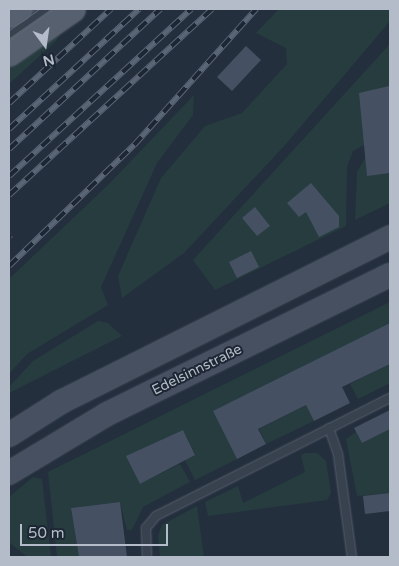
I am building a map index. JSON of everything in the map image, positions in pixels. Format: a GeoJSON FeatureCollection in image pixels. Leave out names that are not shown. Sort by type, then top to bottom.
{"type":"FeatureCollection","features":[{"type":"Feature","properties":{"kind":"main road"},"geometry":{"type":"LineString","coordinates":[[9,15],[19,9]]}},
{"type":"Feature","properties":{"kind":"main road"},"geometry":{"type":"LineString","coordinates":[[9,53],[72,9]]}},
{"type":"Feature","properties":{"kind":"main road"},"geometry":{"type":"LineString","coordinates":[[9,435],[61,402],[390,237]]}},
{"type":"Feature","properties":{"kind":"main road","name":"Edelsinnstraße"},"geometry":{"type":"LineString","coordinates":[[9,473],[107,414],[390,275]]}},
{"type":"Feature","properties":{"kind":"lane"},"geometry":{"type":"LineString","coordinates":[[9,34],[45,9]]}},
{"type":"Feature","properties":{"kind":"lane"},"geometry":{"type":"LineString","coordinates":[[147,557],[146,528],[156,516],[390,398]]}},
{"type":"Feature","properties":{"kind":"lane"},"geometry":{"type":"LineString","coordinates":[[329,428],[338,454],[352,557]]}},
{"type":"Feature","properties":{"kind":"green space"},"geometry":{"type":"Polygon","coordinates":[[[279,9],[390,9],[390,21],[286,144],[184,253],[122,298],[118,276],[161,178],[205,126],[242,113],[287,64],[286,48],[256,33],[279,9]]]}},
{"type":"Feature","properties":{"kind":"green space"},"geometry":{"type":"Polygon","coordinates":[[[62,30],[56,41],[9,84],[9,63],[62,30]]]}},
{"type":"Feature","properties":{"kind":"green space"},"geometry":{"type":"Polygon","coordinates":[[[390,44],[390,203],[355,220],[357,172],[373,144],[362,146],[353,151],[347,167],[346,226],[215,290],[193,260],[390,44]]]}},
{"type":"Feature","properties":{"kind":"green space"},"geometry":{"type":"Polygon","coordinates":[[[194,95],[193,115],[157,163],[101,287],[108,305],[27,354],[9,374],[9,279],[109,184],[194,95]]]}},
{"type":"Feature","properties":{"kind":"green space"},"geometry":{"type":"Polygon","coordinates":[[[390,302],[390,323],[214,411],[237,459],[195,480],[185,460],[195,454],[183,430],[127,456],[140,484],[180,464],[190,482],[143,507],[132,530],[127,530],[120,502],[71,508],[79,557],[57,557],[48,472],[390,302]]]}},
{"type":"Feature","properties":{"kind":"green space"},"geometry":{"type":"Polygon","coordinates":[[[98,321],[108,323],[122,336],[9,393],[9,387],[33,361],[98,321]]]}},
{"type":"Feature","properties":{"kind":"green space"},"geometry":{"type":"Polygon","coordinates":[[[389,364],[390,383],[358,399],[350,384],[389,364]]]}},
{"type":"Feature","properties":{"kind":"green space"},"geometry":{"type":"Polygon","coordinates":[[[306,405],[314,421],[266,444],[259,429],[306,405]]]}},
{"type":"Feature","properties":{"kind":"green space"},"geometry":{"type":"Polygon","coordinates":[[[390,429],[390,493],[357,496],[346,439],[356,432],[362,443],[390,429]]]}},
{"type":"Feature","properties":{"kind":"green space"},"geometry":{"type":"Polygon","coordinates":[[[317,453],[326,461],[331,493],[327,500],[208,516],[205,502],[238,486],[243,503],[305,472],[301,455],[317,453]]]}},
{"type":"Feature","properties":{"kind":"green space"},"geometry":{"type":"Polygon","coordinates":[[[33,477],[42,479],[51,557],[27,557],[9,542],[9,497],[33,477]]]}},
{"type":"Feature","properties":{"kind":"green space"},"geometry":{"type":"Polygon","coordinates":[[[197,506],[204,557],[160,557],[158,536],[162,525],[197,506]]]}},
{"type":"Feature","properties":{"kind":"building"},"geometry":{"type":"Polygon","coordinates":[[[246,46],[261,60],[232,91],[217,77],[246,46]]]}},
{"type":"Feature","properties":{"kind":"building"},"geometry":{"type":"Polygon","coordinates":[[[389,86],[390,173],[367,176],[359,93],[389,86]]]}},
{"type":"Feature","properties":{"kind":"building"},"geometry":{"type":"Polygon","coordinates":[[[311,183],[339,216],[339,227],[319,237],[306,212],[299,217],[287,203],[311,183]]]}},
{"type":"Feature","properties":{"kind":"building"},"geometry":{"type":"Polygon","coordinates":[[[255,207],[270,226],[257,236],[242,218],[255,207]]]}},
{"type":"Feature","properties":{"kind":"building"},"geometry":{"type":"Polygon","coordinates":[[[251,251],[259,267],[237,278],[229,262],[251,251]]]}},
{"type":"Feature","properties":{"kind":"building"},"geometry":{"type":"Polygon","coordinates":[[[390,323],[390,364],[342,387],[350,403],[314,421],[306,405],[258,429],[266,444],[237,459],[213,411],[390,323]]]}},
{"type":"Feature","properties":{"kind":"building"},"geometry":{"type":"Polygon","coordinates":[[[390,410],[390,429],[362,443],[354,428],[390,410]]]}},
{"type":"Feature","properties":{"kind":"building"},"geometry":{"type":"Polygon","coordinates":[[[183,430],[195,455],[140,484],[126,456],[183,430]]]}},
{"type":"Feature","properties":{"kind":"building"},"geometry":{"type":"Polygon","coordinates":[[[390,493],[390,511],[365,514],[363,496],[390,493]]]}},
{"type":"Feature","properties":{"kind":"building"},"geometry":{"type":"Polygon","coordinates":[[[120,502],[127,557],[79,557],[71,508],[120,502]]]}},
{"type":"Feature","properties":{"kind":"tram line"},"geometry":{"type":"LineString","coordinates":[[9,30],[39,9]]}},
{"type":"Feature","properties":{"kind":"tram line"},"geometry":{"type":"LineString","coordinates":[[9,41],[53,9]]}},
{"type":"Feature","properties":{"kind":"railway"},"geometry":{"type":"LineString","coordinates":[[9,103],[111,9]]}},
{"type":"Feature","properties":{"kind":"railway"},"geometry":{"type":"LineString","coordinates":[[9,129],[139,9]]}},
{"type":"Feature","properties":{"kind":"railway"},"geometry":{"type":"LineString","coordinates":[[9,149],[160,9]]}},
{"type":"Feature","properties":{"kind":"railway"},"geometry":{"type":"LineString","coordinates":[[9,176],[191,9]]}},
{"type":"Feature","properties":{"kind":"railway"},"geometry":{"type":"LineString","coordinates":[[9,195],[212,9]]}},
{"type":"Feature","properties":{"kind":"railway"},"geometry":{"type":"LineString","coordinates":[[9,266],[134,145],[256,9]]}}]}
